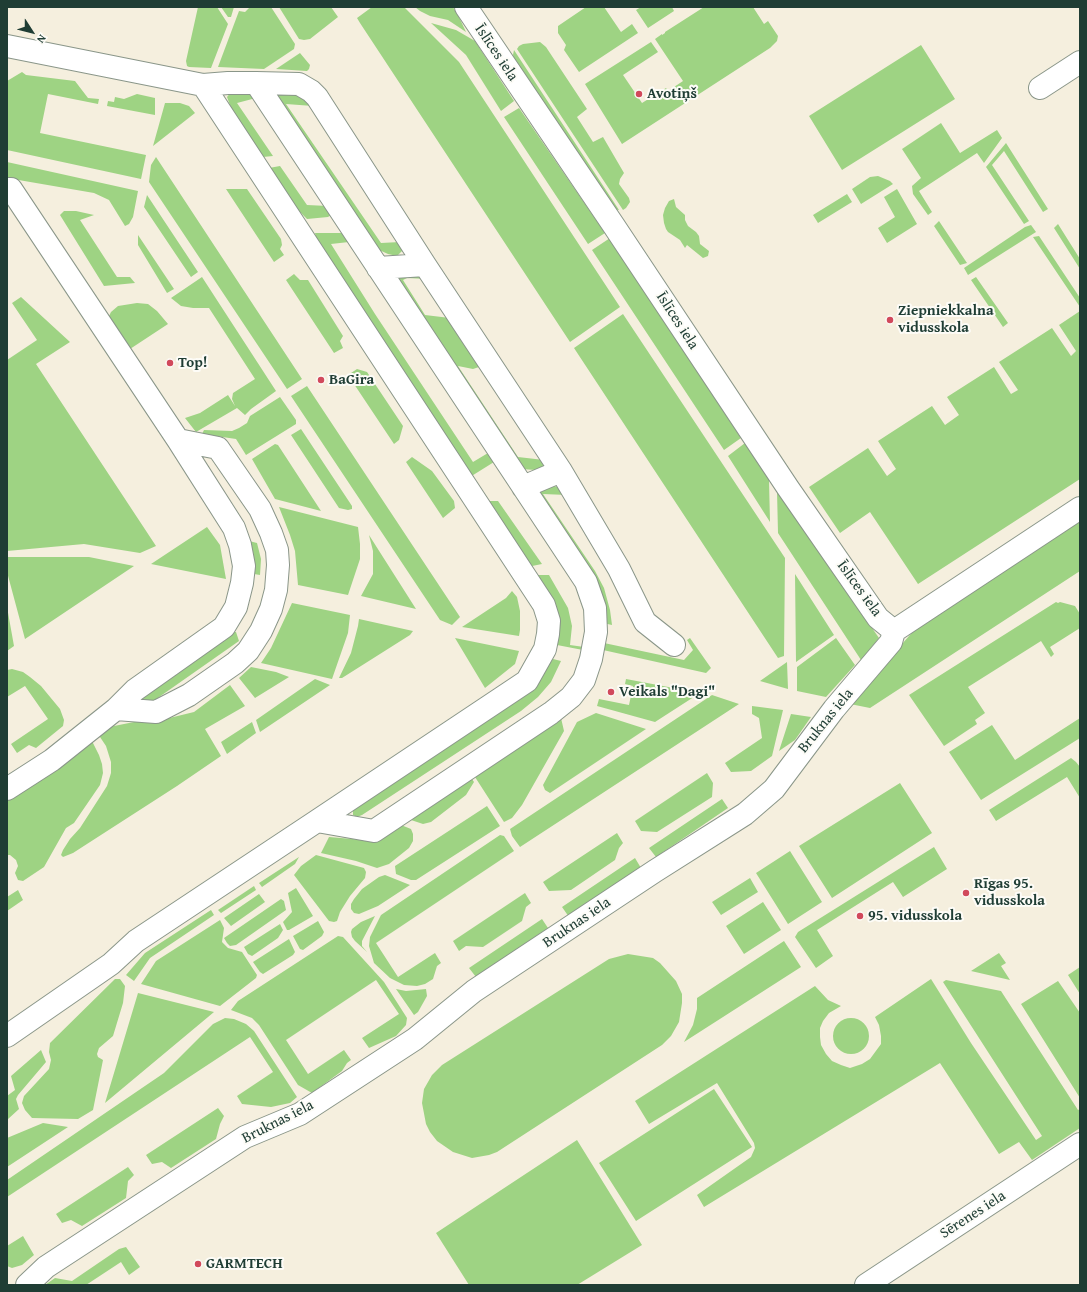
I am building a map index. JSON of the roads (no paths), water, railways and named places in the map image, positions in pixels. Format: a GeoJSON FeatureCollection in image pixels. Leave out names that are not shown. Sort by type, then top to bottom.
{"type":"FeatureCollection","features":[{"type":"Feature","properties":{"kind":"street","name":"Īslīces iela"},"geometry":{"type":"LineString","coordinates":[[466,7],[617,229],[788,488],[878,618],[894,631]]}},
{"type":"Feature","properties":{"kind":"street"},"geometry":{"type":"LineString","coordinates":[[7,46],[203,85],[228,83],[299,84],[311,91],[317,97],[425,266],[561,471],[615,562],[645,622],[674,645]]}},
{"type":"Feature","properties":{"kind":"street"},"geometry":{"type":"LineString","coordinates":[[1040,88],[1080,62]]}},
{"type":"Feature","properties":{"kind":"street"},"geometry":{"type":"LineString","coordinates":[[256,84],[586,582],[595,608],[596,632],[591,659],[584,680],[571,697],[551,714],[374,831],[317,821]]}},
{"type":"Feature","properties":{"kind":"street"},"geometry":{"type":"LineString","coordinates":[[7,1036],[112,964],[136,940],[527,682],[545,649],[549,622],[544,605],[203,85]]}},
{"type":"Feature","properties":{"kind":"street"},"geometry":{"type":"LineString","coordinates":[[7,188],[11,189],[178,440],[234,528],[240,545],[244,566],[242,583],[236,607],[224,627],[135,690],[116,709],[52,760],[7,789]]}},
{"type":"Feature","properties":{"kind":"street"},"geometry":{"type":"LineString","coordinates":[[378,268],[425,266]]}},
{"type":"Feature","properties":{"kind":"street"},"geometry":{"type":"LineString","coordinates":[[116,709],[156,712],[189,695],[235,662],[248,651],[261,631],[271,609],[276,590],[278,565],[277,550],[260,509],[218,448],[178,440]]}},
{"type":"Feature","properties":{"kind":"street"},"geometry":{"type":"LineString","coordinates":[[523,487],[561,471]]}},
{"type":"Feature","properties":{"kind":"street"},"geometry":{"type":"LineString","coordinates":[[894,631],[1080,508]]}},
{"type":"Feature","properties":{"kind":"street","name":"Bruknas iela"},"geometry":{"type":"LineString","coordinates":[[27,1285],[46,1267],[245,1137],[300,1114],[415,1039],[474,991],[655,871],[745,814],[774,788],[834,710],[891,642],[894,631]]}},
{"type":"Feature","properties":{"kind":"street","name":"Sērenes iela"},"geometry":{"type":"LineString","coordinates":[[866,1285],[1080,1144]]}},
{"type":"Feature","properties":{"kind":"place","name":"Avotiņš"},"geometry":{"type":"Point","coordinates":[639,94]}},
{"type":"Feature","properties":{"kind":"place","name":"Ziepniekkalna vidusskola"},"geometry":{"type":"Point","coordinates":[890,320]}},
{"type":"Feature","properties":{"kind":"place","name":"Top!"},"geometry":{"type":"Point","coordinates":[170,363]}},
{"type":"Feature","properties":{"kind":"place","name":"BaGira"},"geometry":{"type":"Point","coordinates":[321,380]}},
{"type":"Feature","properties":{"kind":"place","name":"Veikals \"Dagi\""},"geometry":{"type":"Point","coordinates":[611,692]}},
{"type":"Feature","properties":{"kind":"place","name":"Rīgas 95. vidusskola"},"geometry":{"type":"Point","coordinates":[966,893]}},
{"type":"Feature","properties":{"kind":"place","name":"95. vidusskola"},"geometry":{"type":"Point","coordinates":[860,916]}},
{"type":"Feature","properties":{"kind":"place","name":"GARMTECH"},"geometry":{"type":"Point","coordinates":[198,1264]}}]}
